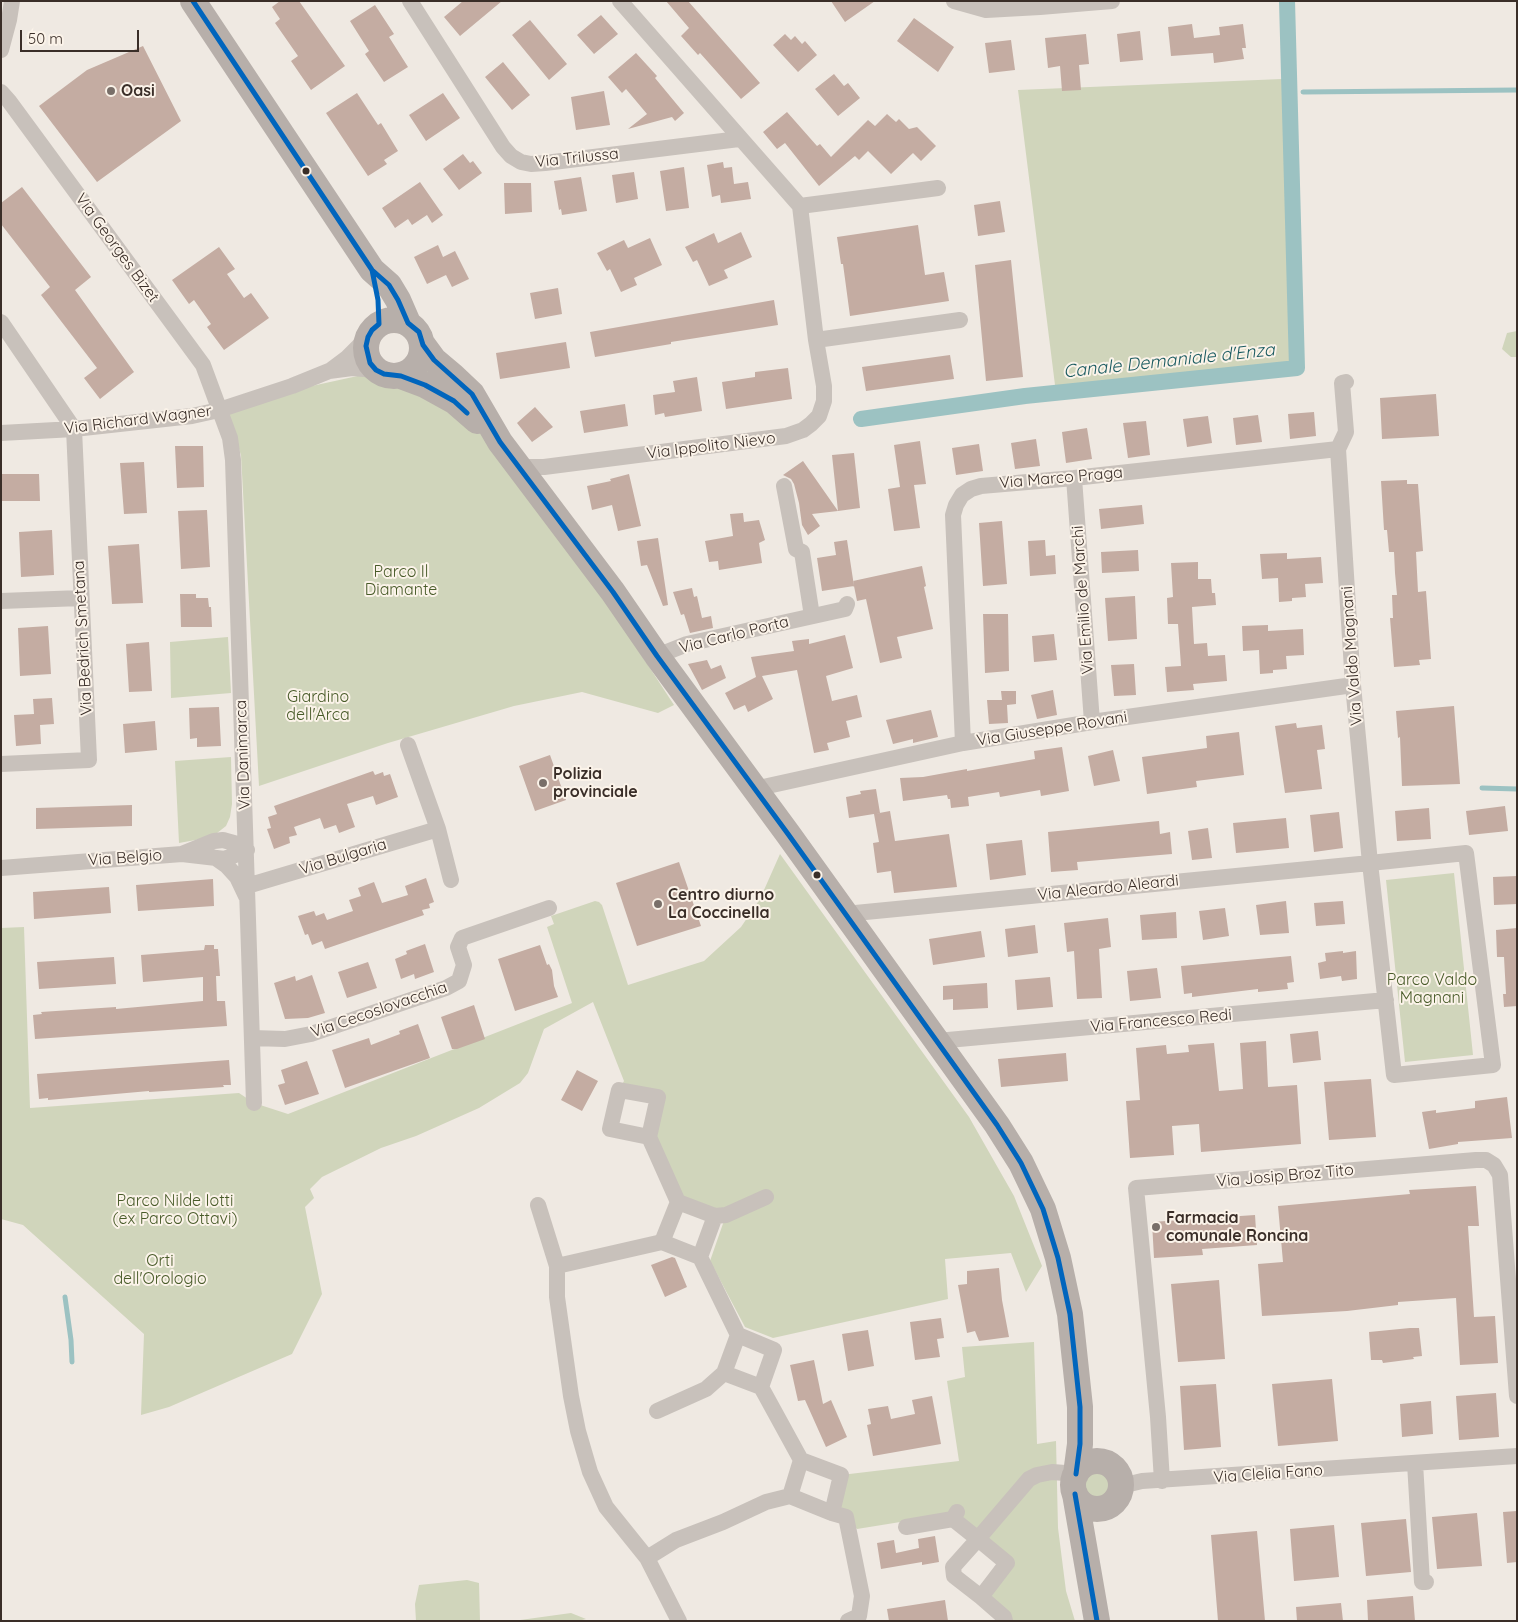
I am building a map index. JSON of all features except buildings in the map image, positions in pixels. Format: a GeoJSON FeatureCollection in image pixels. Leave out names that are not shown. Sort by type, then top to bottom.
{"type":"FeatureCollection","features":[{"type":"Feature","properties":{"kind":"main road"},"geometry":{"type":"LineString","coordinates":[[193,1],[372,270],[389,285],[408,323]]}},
{"type":"Feature","properties":{"kind":"main road"},"geometry":{"type":"LineString","coordinates":[[210,1],[252,89]]}},
{"type":"Feature","properties":{"kind":"main road"},"geometry":{"type":"LineString","coordinates":[[372,270],[378,300],[373,330],[366,346],[370,363],[376,370],[384,374],[401,376],[425,385],[454,401],[500,442]]}},
{"type":"Feature","properties":{"kind":"main road"},"geometry":{"type":"LineString","coordinates":[[373,330],[387,320],[396,319],[408,323],[418,332],[422,345],[421,358],[410,372],[401,376]]}},
{"type":"Feature","properties":{"kind":"main road"},"geometry":{"type":"LineString","coordinates":[[422,345],[434,360],[472,394],[500,442],[613,592],[657,656],[937,1041],[1007,1140],[1021,1163],[1043,1209],[1058,1258],[1070,1314],[1080,1407],[1080,1444],[1075,1482],[1086,1565],[1096,1621]]}},
{"type":"Feature","properties":{"kind":"main road"},"geometry":{"type":"LineString","coordinates":[[1080,1407],[1115,1486],[1092,1530],[1087,1544],[1086,1565]]}},
{"type":"Feature","properties":{"kind":"main road"},"geometry":{"type":"LineString","coordinates":[[1092,1461],[1107,1463],[1115,1486],[1104,1508],[1090,1508],[1078,1500],[1075,1482],[1086,1464],[1092,1461]]}},
{"type":"Feature","properties":{"kind":"street"},"geometry":{"type":"LineString","coordinates":[[1,50],[12,1]]}},
{"type":"Feature","properties":{"kind":"street","name":"Via Trilussa"},"geometry":{"type":"LineString","coordinates":[[410,1],[503,147],[520,162],[531,164],[545,163],[739,139]]}},
{"type":"Feature","properties":{"kind":"street"},"geometry":{"type":"LineString","coordinates":[[620,1],[739,139],[800,206],[938,188]]}},
{"type":"Feature","properties":{"kind":"street"},"geometry":{"type":"LineString","coordinates":[[954,1],[986,10],[1040,4],[1112,1]]}},
{"type":"Feature","properties":{"kind":"street","name":"Via Georges Bizet"},"geometry":{"type":"LineString","coordinates":[[1,92],[203,365],[219,410]]}},
{"type":"Feature","properties":{"kind":"street","name":"Via Ippolito Nievo"},"geometry":{"type":"LineString","coordinates":[[520,467],[544,467],[786,436],[803,430],[819,416],[824,401],[824,386],[816,340],[800,206]]}},
{"type":"Feature","properties":{"kind":"street"},"geometry":{"type":"LineString","coordinates":[[816,340],[960,320]]}},
{"type":"Feature","properties":{"kind":"street"},"geometry":{"type":"LineString","coordinates":[[1,322],[74,429]]}},
{"type":"Feature","properties":{"kind":"street","name":"Via Richard Wagner"},"geometry":{"type":"LineString","coordinates":[[1,433],[74,429],[192,416],[219,410],[292,386],[329,371],[347,358],[373,330]]}},
{"type":"Feature","properties":{"kind":"street","name":"Via Richard Wagner"},"geometry":{"type":"LineString","coordinates":[[329,371],[352,368],[376,370]]}},
{"type":"Feature","properties":{"kind":"street"},"geometry":{"type":"LineString","coordinates":[[1338,449],[1346,432],[1342,383],[1346,382]]}},
{"type":"Feature","properties":{"kind":"street","name":"Via Danimarca"},"geometry":{"type":"LineString","coordinates":[[219,410],[230,438],[233,460],[254,1102]]}},
{"type":"Feature","properties":{"kind":"street","name":"Via Bedrich Smetana"},"geometry":{"type":"LineString","coordinates":[[1,764],[89,760],[74,429]]}},
{"type":"Feature","properties":{"kind":"street","name":"Via Marco Praga"},"geometry":{"type":"LineString","coordinates":[[962,743],[953,515],[956,505],[962,496],[971,489],[981,486],[1074,478],[1338,449]]}},
{"type":"Feature","properties":{"kind":"street","name":"Via Valdo Magnani"},"geometry":{"type":"LineString","coordinates":[[1338,449],[1353,685],[1370,863]]}},
{"type":"Feature","properties":{"kind":"street","name":"Via Emilio de Marchi"},"geometry":{"type":"LineString","coordinates":[[1074,478],[1092,722]]}},
{"type":"Feature","properties":{"kind":"street"},"geometry":{"type":"LineString","coordinates":[[784,486],[796,549],[802,552],[812,616]]}},
{"type":"Feature","properties":{"kind":"street"},"geometry":{"type":"LineString","coordinates":[[1,601],[81,598]]}},
{"type":"Feature","properties":{"kind":"street","name":"Via Carlo Porta"},"geometry":{"type":"LineString","coordinates":[[657,656],[687,644],[845,609],[847,604]]}},
{"type":"Feature","properties":{"kind":"street","name":"Via Giuseppe Rovani"},"geometry":{"type":"LineString","coordinates":[[754,788],[962,743],[1092,722],[1353,685]]}},
{"type":"Feature","properties":{"kind":"street"},"geometry":{"type":"LineString","coordinates":[[408,745],[438,829],[452,880]]}},
{"type":"Feature","properties":{"kind":"street"},"geometry":{"type":"LineString","coordinates":[[223,840],[239,823],[245,798]]}},
{"type":"Feature","properties":{"kind":"street","name":"Via Bulgaria"},"geometry":{"type":"LineString","coordinates":[[248,894],[438,829]]}},
{"type":"Feature","properties":{"kind":"street"},"geometry":{"type":"LineString","coordinates":[[182,854],[214,841],[223,840],[241,845],[247,850]]}},
{"type":"Feature","properties":{"kind":"street","name":"Via Belgio"},"geometry":{"type":"LineString","coordinates":[[1,868],[182,854],[217,859],[233,857],[247,850]]}},
{"type":"Feature","properties":{"kind":"street","name":"Via Aleardo Aleardi"},"geometry":{"type":"LineString","coordinates":[[845,914],[1466,853],[1493,1065],[1394,1076],[1370,863]]}},
{"type":"Feature","properties":{"kind":"street"},"geometry":{"type":"LineString","coordinates":[[217,859],[237,877],[248,894]]}},
{"type":"Feature","properties":{"kind":"street","name":"Via Cecoslovacchia"},"geometry":{"type":"LineString","coordinates":[[252,1038],[285,1039],[311,1034],[446,988],[459,981],[464,965],[458,947],[462,938],[548,908]]}},
{"type":"Feature","properties":{"kind":"street","name":"Via Francesco Redi"},"geometry":{"type":"LineString","coordinates":[[937,1041],[1386,1000]]}},
{"type":"Feature","properties":{"kind":"street"},"geometry":{"type":"LineString","coordinates":[[649,1137],[678,1202],[715,1216],[726,1215],[766,1197]]}},
{"type":"Feature","properties":{"kind":"street","name":"Via Josip Broz Tito"},"geometry":{"type":"LineString","coordinates":[[1162,1481],[1158,1417],[1136,1188],[1486,1160],[1494,1165],[1500,1175],[1517,1396]]}},
{"type":"Feature","properties":{"kind":"street"},"geometry":{"type":"LineString","coordinates":[[662,1242],[678,1202]]}},
{"type":"Feature","properties":{"kind":"street"},"geometry":{"type":"LineString","coordinates":[[538,1205],[547,1240],[557,1266],[557,1297],[571,1396],[578,1431],[590,1472],[606,1507],[647,1558],[679,1621]]}},
{"type":"Feature","properties":{"kind":"street"},"geometry":{"type":"LineString","coordinates":[[700,1257],[715,1216]]}},
{"type":"Feature","properties":{"kind":"street"},"geometry":{"type":"LineString","coordinates":[[557,1266],[662,1242],[700,1257],[738,1335],[774,1350],[761,1387]]}},
{"type":"Feature","properties":{"kind":"street"},"geometry":{"type":"LineString","coordinates":[[657,1411],[706,1389],[724,1373],[738,1335]]}},
{"type":"Feature","properties":{"kind":"street"},"geometry":{"type":"LineString","coordinates":[[724,1373],[761,1387],[801,1460],[842,1475],[832,1513]]}},
{"type":"Feature","properties":{"kind":"street","name":"Via Clelia Fano"},"geometry":{"type":"LineString","coordinates":[[1115,1486],[1142,1481],[1517,1456]]}},
{"type":"Feature","properties":{"kind":"street"},"geometry":{"type":"LineString","coordinates":[[790,1496],[801,1460]]}},
{"type":"Feature","properties":{"kind":"street"},"geometry":{"type":"LineString","coordinates":[[1415,1463],[1422,1582],[1426,1582]]}},
{"type":"Feature","properties":{"kind":"street"},"geometry":{"type":"LineString","coordinates":[[1005,1621],[1004,1617],[954,1576],[952,1567],[1034,1477],[1045,1473],[1059,1472],[1075,1482]]}},
{"type":"Feature","properties":{"kind":"street"},"geometry":{"type":"LineString","coordinates":[[647,1558],[676,1540],[723,1522],[766,1502],[790,1496],[846,1517],[862,1596],[859,1616],[848,1621]]}},
{"type":"Feature","properties":{"kind":"street"},"geometry":{"type":"LineString","coordinates":[[906,1526],[955,1516],[1007,1564],[981,1597]]}},
{"type":"Feature","properties":{"kind":"green space"},"geometry":{"type":"Polygon","coordinates":[[[1283,62],[1295,72],[1297,112],[1289,121],[1297,368],[1056,393],[1018,90],[1282,79],[1283,62]]]}},
{"type":"Feature","properties":{"kind":"green space"},"geometry":{"type":"Polygon","coordinates":[[[1517,331],[1517,357],[1511,357],[1502,349],[1507,333],[1517,331]]]}},
{"type":"Feature","properties":{"kind":"green space","name":"Parco Il Diamante"},"geometry":{"type":"Polygon","coordinates":[[[426,361],[599,590],[674,705],[658,713],[582,692],[514,706],[388,743],[259,786],[241,455],[227,413],[289,391],[426,361]]]}},
{"type":"Feature","properties":{"kind":"green space"},"geometry":{"type":"Polygon","coordinates":[[[228,637],[231,693],[171,698],[170,642],[228,637]]]}},
{"type":"Feature","properties":{"kind":"green space"},"geometry":{"type":"Polygon","coordinates":[[[231,757],[232,804],[226,826],[212,837],[179,843],[175,761],[231,757]]]}},
{"type":"Feature","properties":{"kind":"green space"},"geometry":{"type":"Polygon","coordinates":[[[780,854],[969,1117],[1014,1196],[1042,1266],[1026,1292],[1011,1253],[945,1259],[948,1299],[773,1338],[745,1327],[710,1261],[726,1215],[678,1202],[649,1137],[658,1097],[619,1090],[624,1081],[593,1002],[544,1029],[528,1073],[520,1083],[479,1108],[416,1136],[381,1148],[322,1177],[310,1189],[314,1198],[305,1207],[322,1294],[292,1354],[169,1407],[141,1415],[144,1334],[23,1225],[1,1219],[1,928],[24,927],[30,1108],[239,1093],[254,1103],[288,1114],[572,1003],[547,927],[554,924],[551,916],[595,901],[599,902],[602,905],[628,985],[704,961],[741,927],[760,899],[780,854]]]}},
{"type":"Feature","properties":{"kind":"green space","name":"Parco Valdo Magnani"},"geometry":{"type":"Polygon","coordinates":[[[1454,873],[1473,1055],[1405,1062],[1386,880],[1454,873]]]}},
{"type":"Feature","properties":{"kind":"green space"},"geometry":{"type":"Polygon","coordinates":[[[1034,1342],[1037,1444],[1056,1441],[1058,1528],[1066,1591],[1075,1621],[1005,1621],[981,1597],[1006,1563],[956,1513],[857,1529],[846,1517],[832,1513],[841,1475],[959,1461],[947,1381],[965,1377],[962,1347],[1034,1342]]]}},
{"type":"Feature","properties":{"kind":"green space"},"geometry":{"type":"Polygon","coordinates":[[[1093,1469],[1105,1474],[1109,1481],[1107,1496],[1100,1502],[1086,1497],[1082,1483],[1088,1472],[1093,1469]]]}},
{"type":"Feature","properties":{"kind":"green space"},"geometry":{"type":"Polygon","coordinates":[[[467,1580],[479,1583],[480,1621],[416,1621],[415,1604],[419,1585],[467,1580]]]}},
{"type":"Feature","properties":{"kind":"green space"},"geometry":{"type":"Polygon","coordinates":[[[571,1613],[586,1619],[578,1621],[513,1621],[571,1613]]]}},
{"type":"Feature","properties":{"kind":"waterway","name":"Canale Demaniale d'Enza"},"geometry":{"type":"LineString","coordinates":[[861,419],[1025,396],[1297,368],[1287,1]]}},
{"type":"Feature","properties":{"kind":"waterway"},"geometry":{"type":"LineString","coordinates":[[1303,92],[1517,90]]}},
{"type":"Feature","properties":{"kind":"waterway"},"geometry":{"type":"LineString","coordinates":[[1482,788],[1517,789]]}},
{"type":"Feature","properties":{"kind":"waterway"},"geometry":{"type":"LineString","coordinates":[[65,1297],[72,1362]]}},
{"type":"Feature","properties":{"kind":"transit line"},"geometry":{"type":"LineString","coordinates":[[193,1],[372,270],[389,285],[408,323],[419,332],[423,345],[434,360],[472,394],[500,442],[613,592],[657,656],[788,834],[997,1125],[1021,1163],[1043,1209],[1058,1258],[1070,1314],[1080,1407],[1080,1444],[1076,1474]]}},
{"type":"Feature","properties":{"kind":"transit line"},"geometry":{"type":"LineString","coordinates":[[372,270],[378,300],[379,324],[368,337],[366,346],[370,363],[376,370],[384,374],[401,376],[425,385],[454,401],[467,413]]}},
{"type":"Feature","properties":{"kind":"transit line"},"geometry":{"type":"LineString","coordinates":[[1075,1494],[1097,1621]]}},
{"type":"Feature","properties":{"kind":"place","name":"Oasi"},"geometry":{"type":"Point","coordinates":[111,91]}},
{"type":"Feature","properties":{"kind":"place","name":"Polizia provinciale"},"geometry":{"type":"Point","coordinates":[543,783]}},
{"type":"Feature","properties":{"kind":"place","name":"Centro diurno La Coccinella"},"geometry":{"type":"Point","coordinates":[658,904]}},
{"type":"Feature","properties":{"kind":"place","name":"Farmacia comunale Roncina"},"geometry":{"type":"Point","coordinates":[1156,1227]}},
{"type":"Feature","properties":{"kind":"park label","name":"Giardino dell'Arca"},"geometry":{"type":"Point","coordinates":[318,706]}},
{"type":"Feature","properties":{"kind":"park label","name":"Parco Nilde Iotti (ex Parco Ottavi)"},"geometry":{"type":"Point","coordinates":[175,1210]}},
{"type":"Feature","properties":{"kind":"park label","name":"Orti dell'Orologio"},"geometry":{"type":"Point","coordinates":[160,1270]}}]}
